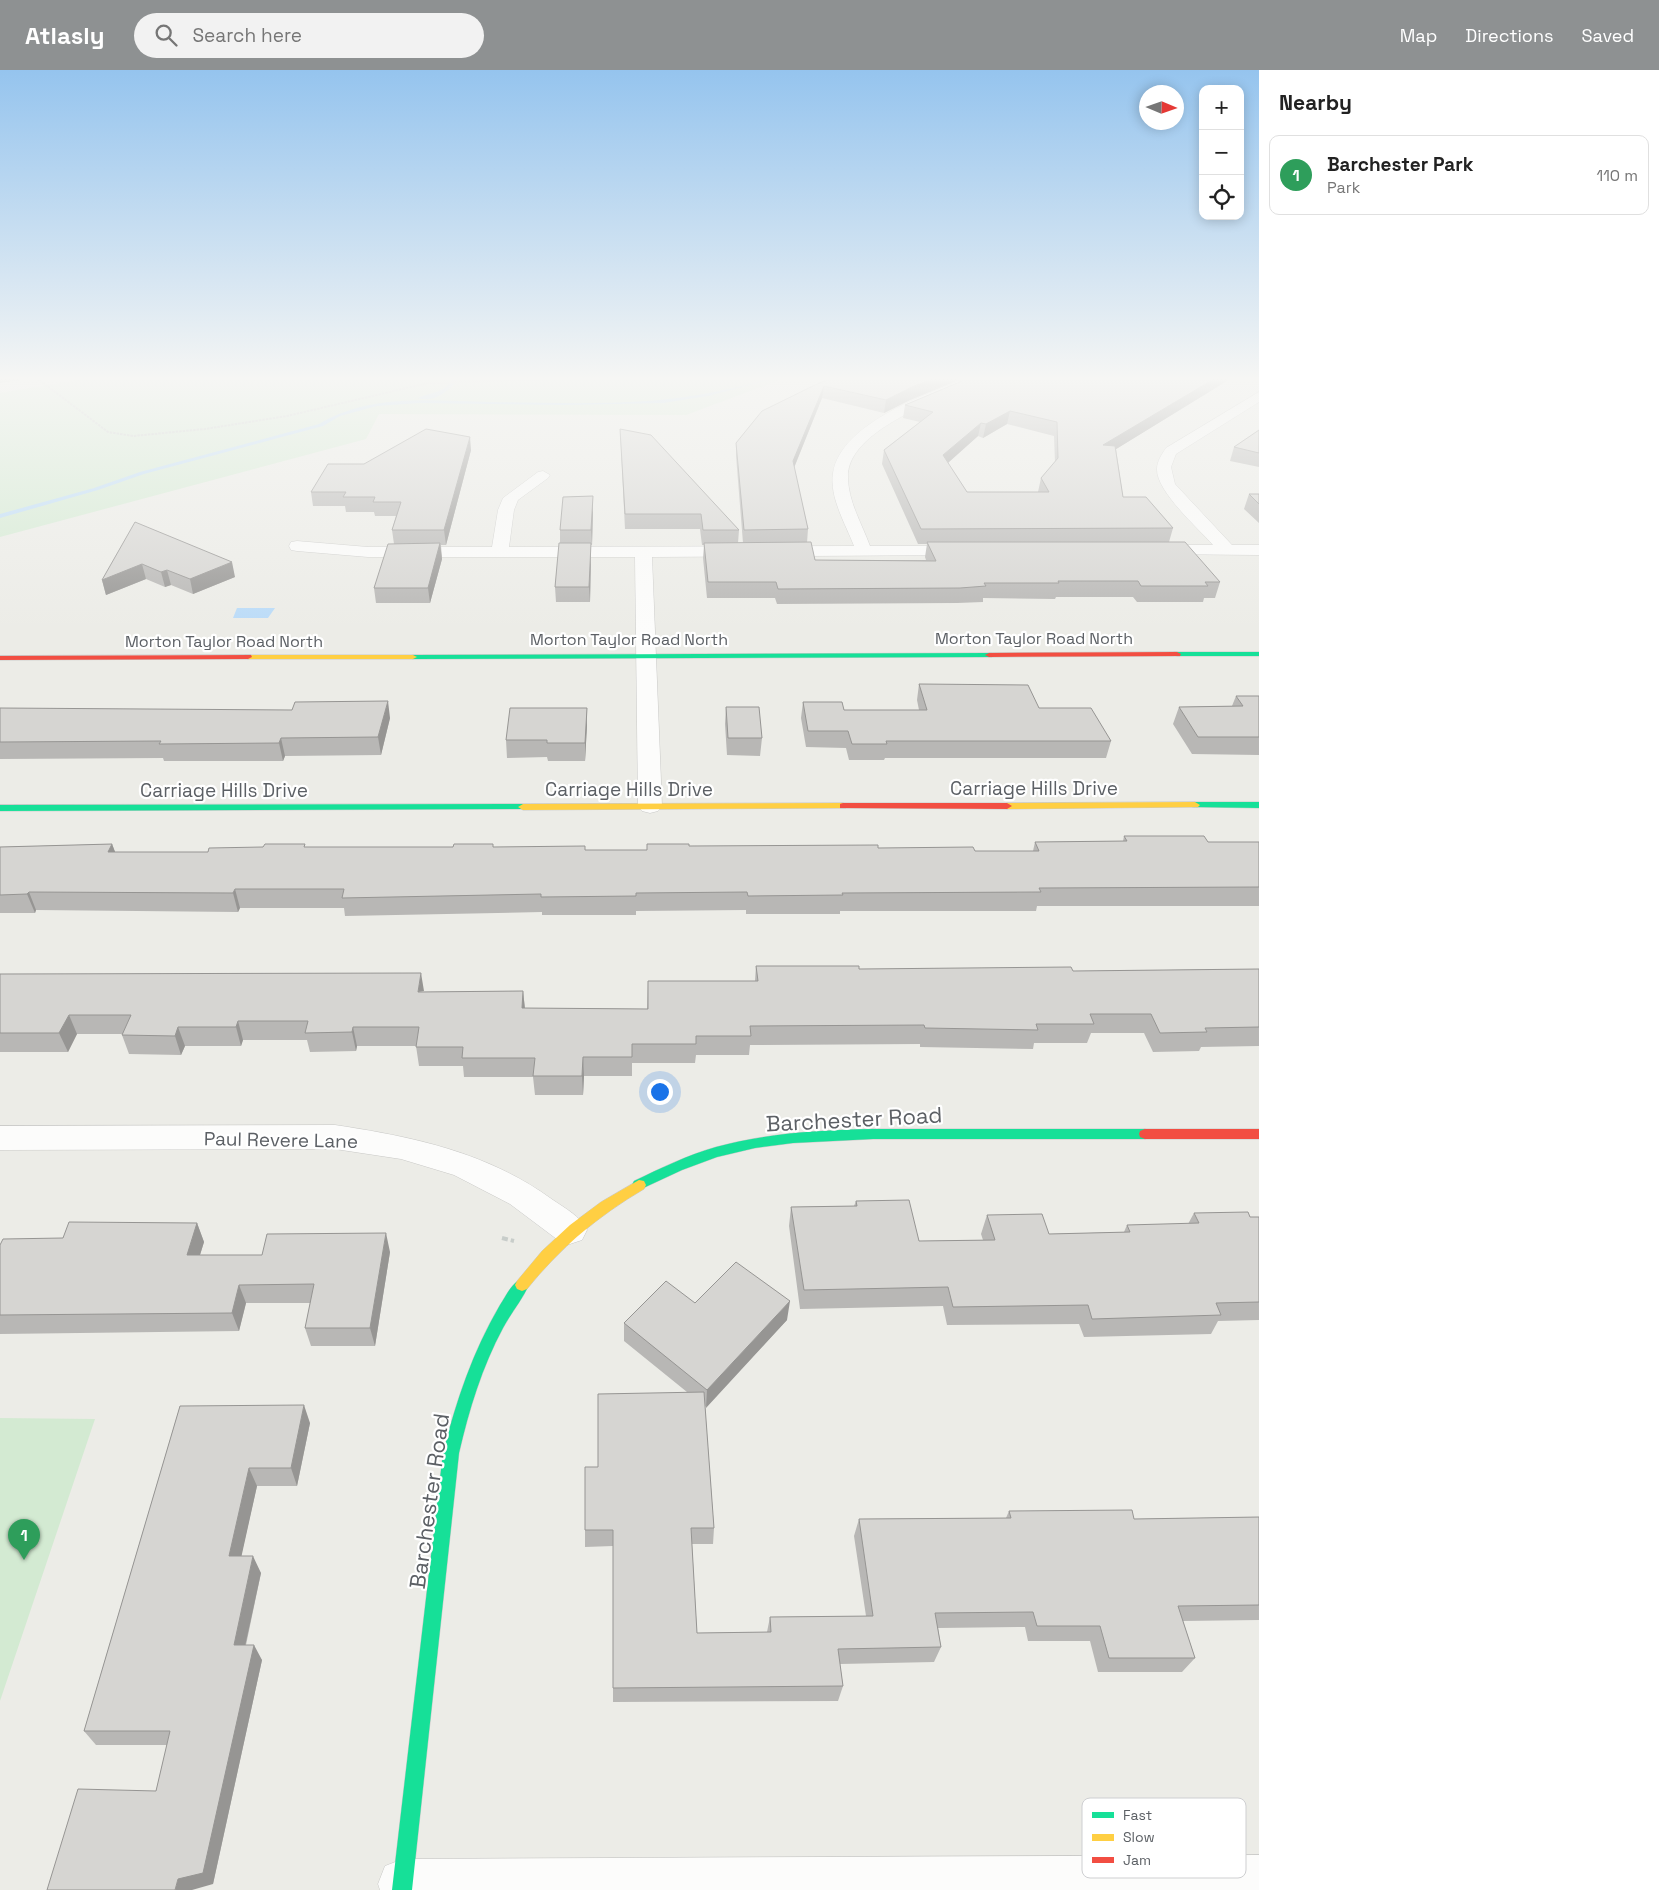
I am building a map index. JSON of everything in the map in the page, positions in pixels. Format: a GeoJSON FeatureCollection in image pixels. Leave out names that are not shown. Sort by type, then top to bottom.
{"type":"FeatureCollection","features":[{"type":"Feature","properties":{"kind":"street"},"geometry":{"type":"LineString","coordinates":[[842,461],[840,484],[864,551]]}},
{"type":"Feature","properties":{"kind":"street"},"geometry":{"type":"LineString","coordinates":[[1164,461],[1163,473],[1168,485],[1227,550]]}},
{"type":"Feature","properties":{"kind":"street"},"geometry":{"type":"LineString","coordinates":[[500,551],[506,510],[511,498],[543,475]]}},
{"type":"Feature","properties":{"kind":"street"},"geometry":{"type":"LineString","coordinates":[[297,546],[368,552],[643,553],[982,550]]}},
{"type":"Feature","properties":{"kind":"street"},"geometry":{"type":"LineString","coordinates":[[1139,550],[1259,550]]}},
{"type":"Feature","properties":{"kind":"street"},"geometry":{"type":"LineString","coordinates":[[643,553],[650,806]]}},
{"type":"Feature","properties":{"kind":"street","name":"Morton Taylor Road North"},"geometry":{"type":"LineString","coordinates":[[0,658],[1259,654]]}},
{"type":"Feature","properties":{"kind":"street","name":"Carriage Hills Drive"},"geometry":{"type":"LineString","coordinates":[[0,808],[1259,805]]}},
{"type":"Feature","properties":{"kind":"street","name":"Barchester Road"},"geometry":{"type":"LineString","coordinates":[[402,1887],[452,1453],[463,1402],[487,1344],[513,1297],[542,1257],[570,1230],[616,1196],[671,1168],[719,1151],[782,1138],[882,1135],[1259,1134]]}},
{"type":"Feature","properties":{"kind":"street","name":"Paul Revere Lane"},"geometry":{"type":"LineString","coordinates":[[0,1138],[335,1137],[401,1147],[464,1166],[522,1195],[570,1230]]}},
{"type":"Feature","properties":{"kind":"street"},"geometry":{"type":"LineString","coordinates":[[402,1887],[1259,1880]]}},
{"type":"Feature","properties":{"kind":"green space"},"geometry":{"type":"Polygon","coordinates":[[[0,461],[284,461],[0,537],[0,461]]]}},
{"type":"Feature","properties":{"kind":"green space"},"geometry":{"type":"Polygon","coordinates":[[[0,1418],[95,1419],[0,1701],[0,1418]]]}},
{"type":"Feature","properties":{"kind":"water"},"geometry":{"type":"Polygon","coordinates":[[[237,608],[275,608],[268,618],[233,618],[237,608]]]}},
{"type":"Feature","properties":{"kind":"building"},"geometry":{"type":"Polygon","coordinates":[[[369,461],[463,461],[444,530],[392,530],[401,502],[373,502],[375,497],[343,497],[346,492],[311,492],[328,464],[364,464],[369,461]]]}},
{"type":"Feature","properties":{"kind":"building"},"geometry":{"type":"Polygon","coordinates":[[[622,461],[675,461],[739,530],[703,530],[701,514],[625,514],[622,461]]]}},
{"type":"Feature","properties":{"kind":"building"},"geometry":{"type":"Polygon","coordinates":[[[738,461],[793,461],[808,529],[744,530],[738,461]]]}},
{"type":"Feature","properties":{"kind":"building"},"geometry":{"type":"Polygon","coordinates":[[[889,461],[947,461],[967,492],[1049,492],[1041,478],[1056,461],[1117,461],[1123,497],[1146,497],[1173,528],[921,529],[889,461]]]}},
{"type":"Feature","properties":{"kind":"building"},"geometry":{"type":"Polygon","coordinates":[[[1249,494],[1259,494],[1259,504],[1249,494]]]}},
{"type":"Feature","properties":{"kind":"building"},"geometry":{"type":"Polygon","coordinates":[[[593,496],[591,530],[560,530],[563,497],[593,496]]]}},
{"type":"Feature","properties":{"kind":"building"},"geometry":{"type":"Polygon","coordinates":[[[135,522],[232,562],[190,579],[167,570],[161,572],[142,564],[102,580],[135,522]]]}},
{"type":"Feature","properties":{"kind":"building"},"geometry":{"type":"Polygon","coordinates":[[[811,542],[815,560],[936,561],[927,542],[1185,542],[1220,582],[1205,582],[1208,586],[1141,586],[1138,581],[1058,581],[1059,583],[984,583],[986,586],[960,588],[778,589],[776,582],[708,582],[704,543],[811,542]]]}},
{"type":"Feature","properties":{"kind":"building"},"geometry":{"type":"Polygon","coordinates":[[[440,543],[428,588],[374,588],[388,544],[440,543]]]}},
{"type":"Feature","properties":{"kind":"building"},"geometry":{"type":"Polygon","coordinates":[[[559,543],[591,543],[589,587],[555,587],[559,543]]]}},
{"type":"Feature","properties":{"kind":"building"},"geometry":{"type":"Polygon","coordinates":[[[919,684],[1028,685],[1039,708],[1091,708],[1111,741],[886,741],[887,744],[852,744],[848,731],[808,731],[803,702],[842,702],[844,710],[927,710],[919,684]]]}},
{"type":"Feature","properties":{"kind":"building"},"geometry":{"type":"Polygon","coordinates":[[[1236,696],[1259,696],[1259,737],[1198,737],[1179,707],[1243,706],[1236,696]]]}},
{"type":"Feature","properties":{"kind":"building"},"geometry":{"type":"Polygon","coordinates":[[[388,701],[378,737],[281,738],[279,743],[159,744],[161,741],[0,742],[0,708],[292,710],[295,702],[388,701]]]}},
{"type":"Feature","properties":{"kind":"building"},"geometry":{"type":"Polygon","coordinates":[[[726,707],[759,707],[762,738],[728,738],[726,707]]]}},
{"type":"Feature","properties":{"kind":"building"},"geometry":{"type":"Polygon","coordinates":[[[510,708],[587,708],[585,743],[547,743],[547,740],[506,740],[510,708]]]}},
{"type":"Feature","properties":{"kind":"building"},"geometry":{"type":"Polygon","coordinates":[[[1124,836],[1204,836],[1208,842],[1259,842],[1259,887],[1039,888],[1041,892],[842,893],[843,895],[748,896],[747,892],[636,893],[636,896],[541,897],[541,894],[342,898],[344,889],[235,889],[233,893],[29,892],[27,894],[0,895],[0,847],[112,844],[108,852],[208,852],[209,848],[263,847],[265,844],[305,844],[304,847],[453,847],[454,844],[493,844],[493,847],[585,846],[585,850],[647,850],[647,844],[689,844],[689,846],[878,845],[878,848],[973,847],[975,851],[1039,851],[1035,842],[1127,841],[1124,836]]]}},
{"type":"Feature","properties":{"kind":"building"},"geometry":{"type":"Polygon","coordinates":[[[756,966],[859,966],[859,969],[1071,967],[1073,971],[1259,969],[1259,1027],[1205,1028],[1207,1032],[1160,1033],[1151,1014],[1090,1014],[1094,1024],[1036,1024],[1038,1030],[925,1028],[924,1025],[750,1026],[751,1036],[696,1036],[696,1044],[632,1044],[632,1057],[583,1057],[582,1076],[533,1076],[535,1058],[462,1058],[463,1047],[416,1047],[419,1027],[353,1027],[352,1032],[305,1033],[308,1021],[238,1021],[236,1027],[178,1027],[175,1036],[122,1035],[131,1015],[69,1015],[59,1033],[0,1033],[0,974],[421,973],[418,992],[523,991],[522,1008],[648,1009],[648,981],[758,981],[756,966]]]}},
{"type":"Feature","properties":{"kind":"building"},"geometry":{"type":"Polygon","coordinates":[[[909,1200],[919,1241],[995,1240],[987,1215],[1042,1214],[1049,1234],[1130,1232],[1127,1225],[1199,1223],[1194,1213],[1248,1212],[1250,1217],[1259,1217],[1259,1302],[1216,1303],[1221,1315],[1092,1319],[1088,1305],[953,1307],[948,1287],[804,1290],[791,1207],[857,1206],[856,1201],[909,1200]]]}},
{"type":"Feature","properties":{"kind":"building"},"geometry":{"type":"Polygon","coordinates":[[[69,1222],[197,1223],[187,1255],[262,1255],[267,1234],[386,1233],[370,1328],[305,1328],[314,1284],[239,1285],[232,1313],[0,1315],[0,1245],[3,1239],[63,1238],[69,1222]]]}},
{"type":"Feature","properties":{"kind":"building"},"geometry":{"type":"Polygon","coordinates":[[[736,1262],[790,1301],[707,1390],[624,1323],[666,1281],[695,1303],[736,1262]]]}},
{"type":"Feature","properties":{"kind":"building"},"geometry":{"type":"Polygon","coordinates":[[[704,1392],[714,1528],[691,1528],[697,1633],[771,1632],[770,1617],[873,1616],[859,1519],[1011,1518],[1009,1511],[1132,1510],[1134,1519],[1259,1517],[1259,1605],[1178,1606],[1195,1658],[1109,1658],[1100,1626],[1037,1626],[1033,1612],[935,1613],[941,1647],[838,1649],[843,1686],[613,1688],[613,1530],[585,1530],[585,1467],[598,1467],[598,1394],[704,1392]]]}},
{"type":"Feature","properties":{"kind":"building"},"geometry":{"type":"Polygon","coordinates":[[[304,1405],[291,1468],[249,1468],[229,1556],[253,1556],[234,1645],[254,1645],[203,1873],[178,1879],[175,1890],[47,1890],[78,1789],[156,1791],[170,1731],[84,1731],[180,1406],[304,1405]]]}},
{"type":"Feature","properties":{"kind":"waterway"},"geometry":{"type":"LineString","coordinates":[[0,516],[187,461]]}},
{"type":"Feature","properties":{"kind":"traffic: fast"},"geometry":{"type":"LineString","coordinates":[[1177,654],[1259,654]]}},
{"type":"Feature","properties":{"kind":"traffic: fast"},"geometry":{"type":"LineString","coordinates":[[413,657],[989,655]]}},
{"type":"Feature","properties":{"kind":"traffic: fast"},"geometry":{"type":"LineString","coordinates":[[1195,805],[1259,805]]}},
{"type":"Feature","properties":{"kind":"traffic: fast"},"geometry":{"type":"LineString","coordinates":[[0,808],[523,807]]}},
{"type":"Feature","properties":{"kind":"traffic: fast"},"geometry":{"type":"LineString","coordinates":[[639,1185],[678,1166],[716,1153],[755,1143],[793,1138],[873,1134],[1145,1134]]}},
{"type":"Feature","properties":{"kind":"traffic: fast"},"geometry":{"type":"LineString","coordinates":[[402,1890],[451,1453],[463,1408],[478,1365],[497,1324],[522,1285]]}},
{"type":"Feature","properties":{"kind":"traffic: slow"},"geometry":{"type":"LineString","coordinates":[[248,657],[413,657]]}},
{"type":"Feature","properties":{"kind":"traffic: slow"},"geometry":{"type":"LineString","coordinates":[[1007,806],[1195,805]]}},
{"type":"Feature","properties":{"kind":"traffic: slow"},"geometry":{"type":"LineString","coordinates":[[523,807],[843,806]]}},
{"type":"Feature","properties":{"kind":"traffic: slow"},"geometry":{"type":"LineString","coordinates":[[522,1285],[547,1255],[575,1229],[639,1185]]}},
{"type":"Feature","properties":{"kind":"traffic: jam"},"geometry":{"type":"LineString","coordinates":[[989,655],[1177,654]]}},
{"type":"Feature","properties":{"kind":"traffic: jam"},"geometry":{"type":"LineString","coordinates":[[0,658],[248,657]]}},
{"type":"Feature","properties":{"kind":"traffic: jam"},"geometry":{"type":"LineString","coordinates":[[843,806],[1007,806]]}},
{"type":"Feature","properties":{"kind":"traffic: jam"},"geometry":{"type":"LineString","coordinates":[[1145,1134],[1259,1134]]}},
{"type":"Feature","properties":{"kind":"place","name":"Barchester Park"},"geometry":{"type":"Point","coordinates":[24,1560]}}]}
